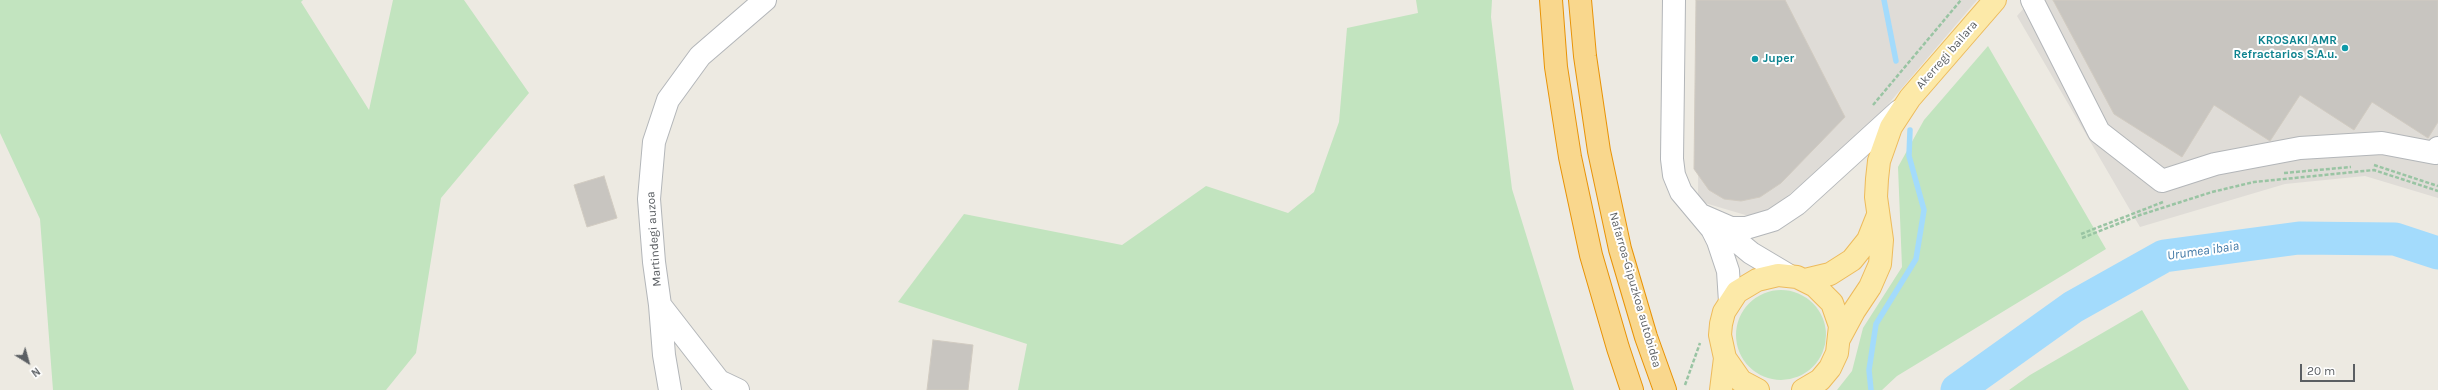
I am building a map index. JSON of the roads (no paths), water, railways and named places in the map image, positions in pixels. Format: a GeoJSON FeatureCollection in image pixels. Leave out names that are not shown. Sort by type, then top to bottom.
{"type":"FeatureCollection","features":[{"type":"Feature","properties":{"kind":"highway"},"geometry":{"type":"LineString","coordinates":[[1550,0],[1556,67],[1570,157],[1591,255],[1632,390]]}},
{"type":"Feature","properties":{"kind":"highway","name":"Nafarroa-Gipuzkoa autobidea"},"geometry":{"type":"LineString","coordinates":[[1580,0],[1585,56],[1599,151],[1620,248],[1657,369],[1665,390]]}},
{"type":"Feature","properties":{"kind":"main road","name":"Akerregi bailara"},"geometry":{"type":"LineString","coordinates":[[1840,337],[1870,287],[1880,264],[1882,240],[1876,197],[1879,160],[1891,127],[1899,111],[1995,0]]}},
{"type":"Feature","properties":{"kind":"main road"},"geometry":{"type":"LineString","coordinates":[[1758,390],[1741,381],[1725,358],[1721,347],[1721,329],[1724,312],[1730,302],[1746,285],[1773,275],[1797,278],[1830,274],[1852,260],[1868,240],[1878,215]]}},
{"type":"Feature","properties":{"kind":"main road"},"geometry":{"type":"LineString","coordinates":[[1797,278],[1824,294],[1832,303],[1840,326],[1840,337],[1837,353],[1830,368],[1820,380],[1802,390]]}},
{"type":"Feature","properties":{"kind":"main road"},"geometry":{"type":"LineString","coordinates":[[1721,390],[1725,358]]}},
{"type":"Feature","properties":{"kind":"street","name":"Martindegi auzoa"},"geometry":{"type":"LineString","coordinates":[[670,390],[664,355],[660,305],[654,262],[650,199],[654,142],[668,100],[700,56],[765,0]]}},
{"type":"Feature","properties":{"kind":"street"},"geometry":{"type":"LineString","coordinates":[[1674,0],[1672,160],[1674,175],[1682,192],[1709,219],[1752,253],[1797,278]]}},
{"type":"Feature","properties":{"kind":"street"},"geometry":{"type":"LineString","coordinates":[[2032,0],[2099,132],[2162,181],[2215,164],[2300,148],[2382,143],[2435,153],[2438,148]]}},
{"type":"Feature","properties":{"kind":"street"},"geometry":{"type":"LineString","coordinates":[[1709,219],[1731,228],[1746,228],[1766,223],[1785,213],[1899,111]]}},
{"type":"Feature","properties":{"kind":"street"},"geometry":{"type":"LineString","coordinates":[[1709,219],[1724,256],[1730,284],[1730,302]]}},
{"type":"Feature","properties":{"kind":"street","name":"Martindegi auzoa"},"geometry":{"type":"LineString","coordinates":[[660,305],[719,381],[738,390]]}},
{"type":"Feature","properties":{"kind":"waterway"},"geometry":{"type":"LineString","coordinates":[[1884,0],[1896,61]]}},
{"type":"Feature","properties":{"kind":"waterway"},"geometry":{"type":"LineString","coordinates":[[1871,390],[1869,370],[1876,324],[1916,259],[1924,210],[1909,156],[1910,130]]}},
{"type":"Feature","properties":{"kind":"waterway","name":"Urumea ibaia"},"geometry":{"type":"LineString","coordinates":[[1957,390],[2073,307],[2164,256],[2299,238],[2395,239],[2438,253]]}},
{"type":"Feature","properties":{"kind":"place","name":"KROSAKI AMR Refractarios S.A.u."},"geometry":{"type":"Point","coordinates":[2345,48]}},
{"type":"Feature","properties":{"kind":"place","name":"Juper"},"geometry":{"type":"Point","coordinates":[1755,59]}}]}
